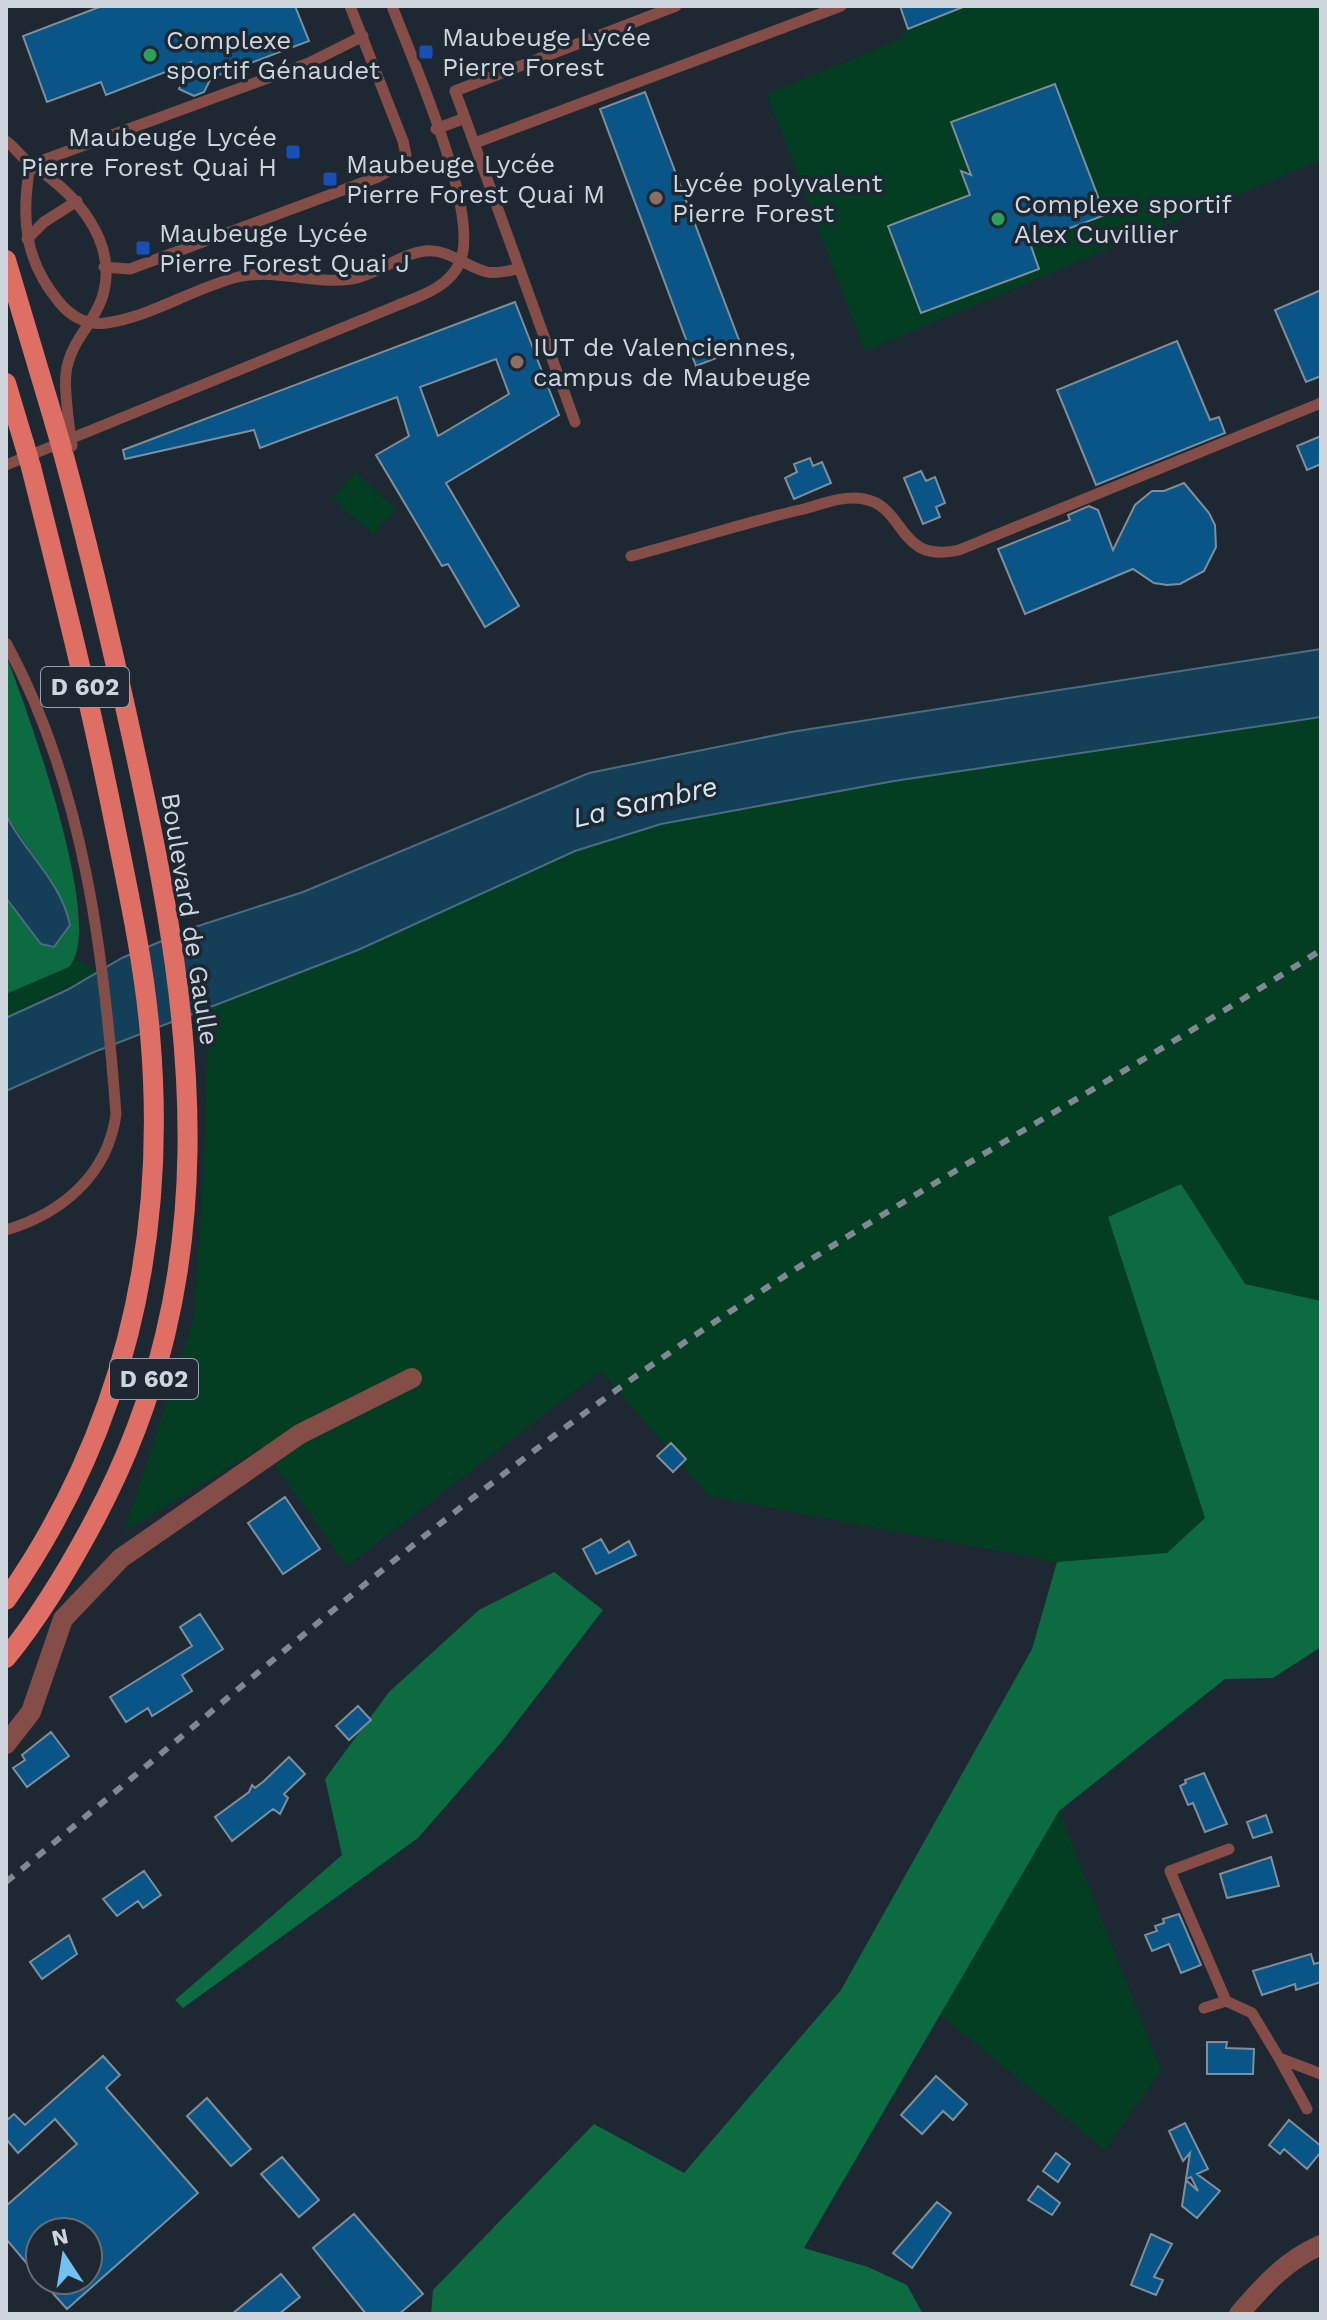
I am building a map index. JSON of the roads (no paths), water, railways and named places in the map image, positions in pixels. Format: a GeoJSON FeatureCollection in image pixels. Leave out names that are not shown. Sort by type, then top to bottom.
{"type":"FeatureCollection","features":[{"type":"Feature","properties":{"kind":"main road","name":"Boulevard de Gaulle"},"geometry":{"type":"LineString","coordinates":[[6,260],[61,420],[76,501],[108,626],[165,897],[187,1064],[188,1148],[180,1275],[148,1402],[121,1466],[74,1558],[45,1605],[6,1658]]}},
{"type":"Feature","properties":{"kind":"main road","name":"D 602"},"geometry":{"type":"LineString","coordinates":[[6,383],[31,467],[77,649],[132,909],[153,1070],[148,1231],[131,1336],[98,1434],[74,1485],[6,1600]]}},
{"type":"Feature","properties":{"kind":"street"},"geometry":{"type":"LineString","coordinates":[[6,1744],[31,1712],[63,1619],[121,1558],[300,1434],[412,1378]]}},
{"type":"Feature","properties":{"kind":"street"},"geometry":{"type":"LineString","coordinates":[[1239,2314],[1272,2277],[1305,2252],[1321,2245]]}},
{"type":"Feature","properties":{"kind":"lane"},"geometry":{"type":"LineString","coordinates":[[104,267],[130,269],[378,177],[402,164],[406,155],[403,141],[350,6]]}},
{"type":"Feature","properties":{"kind":"lane"},"geometry":{"type":"LineString","coordinates":[[6,465],[436,289],[460,262],[464,223],[458,192],[392,6]]}},
{"type":"Feature","properties":{"kind":"lane"},"geometry":{"type":"LineString","coordinates":[[575,422],[455,91],[676,6]]}},
{"type":"Feature","properties":{"kind":"lane"},"geometry":{"type":"LineString","coordinates":[[475,143],[841,6]]}},
{"type":"Feature","properties":{"kind":"lane"},"geometry":{"type":"LineString","coordinates":[[30,165],[309,63],[363,36]]}},
{"type":"Feature","properties":{"kind":"lane"},"geometry":{"type":"LineString","coordinates":[[436,129],[465,118]]}},
{"type":"Feature","properties":{"kind":"lane"},"geometry":{"type":"LineString","coordinates":[[6,141],[30,165],[48,174],[77,201],[96,233],[104,267],[103,294],[67,366],[61,420]]}},
{"type":"Feature","properties":{"kind":"lane"},"geometry":{"type":"LineString","coordinates":[[30,165],[24,213],[27,239],[44,285],[66,310],[91,323],[118,320],[235,278],[270,271],[332,281],[356,279],[427,250],[442,251],[460,262],[490,273],[517,269]]}},
{"type":"Feature","properties":{"kind":"lane"},"geometry":{"type":"LineString","coordinates":[[27,239],[44,222],[77,201]]}},
{"type":"Feature","properties":{"kind":"lane"},"geometry":{"type":"LineString","coordinates":[[631,556],[783,512],[854,498],[867,499],[878,506],[910,543],[924,551],[949,552],[1321,403]]}},
{"type":"Feature","properties":{"kind":"lane"},"geometry":{"type":"LineString","coordinates":[[6,643],[47,729],[66,786],[92,915],[116,1114],[113,1137],[88,1181],[64,1204],[6,1230]]}},
{"type":"Feature","properties":{"kind":"lane"},"geometry":{"type":"LineString","coordinates":[[1229,1849],[1170,1871],[1226,2001],[1252,2013],[1307,2109]]}},
{"type":"Feature","properties":{"kind":"lane"},"geometry":{"type":"LineString","coordinates":[[1204,2008],[1226,2001]]}},
{"type":"Feature","properties":{"kind":"lane"},"geometry":{"type":"LineString","coordinates":[[1279,2058],[1321,2074]]}},
{"type":"Feature","properties":{"kind":"water","name":"La Sambre"},"geometry":{"type":"Polygon","coordinates":[[[1321,649],[1321,717],[894,781],[661,824],[575,851],[358,950],[94,1052],[6,1091],[6,1018],[67,990],[122,958],[192,928],[303,892],[589,773],[791,732],[1321,649]]]}},
{"type":"Feature","properties":{"kind":"water"},"geometry":{"type":"Polygon","coordinates":[[[6,815],[51,881],[65,909],[70,925],[54,947],[41,944],[6,898],[6,815]]]}},
{"type":"Feature","properties":{"kind":"railway"},"geometry":{"type":"LineString","coordinates":[[6,1882],[416,1543],[585,1413],[672,1351],[831,1246],[1321,950]]}},
{"type":"Feature","properties":{"kind":"place","name":"Maubeuge Lycée Pierre Forest"},"geometry":{"type":"Point","coordinates":[426,52]}},
{"type":"Feature","properties":{"kind":"place","name":"Complexe sportif Génaudet"},"geometry":{"type":"Point","coordinates":[150,55]}},
{"type":"Feature","properties":{"kind":"place","name":"Maubeuge Lycée Pierre Forest Quai H"},"geometry":{"type":"Point","coordinates":[293,152]}},
{"type":"Feature","properties":{"kind":"place","name":"Maubeuge Lycée Pierre Forest Quai M"},"geometry":{"type":"Point","coordinates":[330,179]}},
{"type":"Feature","properties":{"kind":"place","name":"Lycée polyvalent Pierre Forest"},"geometry":{"type":"Point","coordinates":[656,198]}},
{"type":"Feature","properties":{"kind":"place","name":"Complexe sportif Alex Cuvillier"},"geometry":{"type":"Point","coordinates":[998,219]}},
{"type":"Feature","properties":{"kind":"place","name":"Maubeuge Lycée Pierre Forest Quai J"},"geometry":{"type":"Point","coordinates":[143,248]}},
{"type":"Feature","properties":{"kind":"place","name":"IUT de Valenciennes, campus de Maubeuge"},"geometry":{"type":"Point","coordinates":[517,362]}}]}
